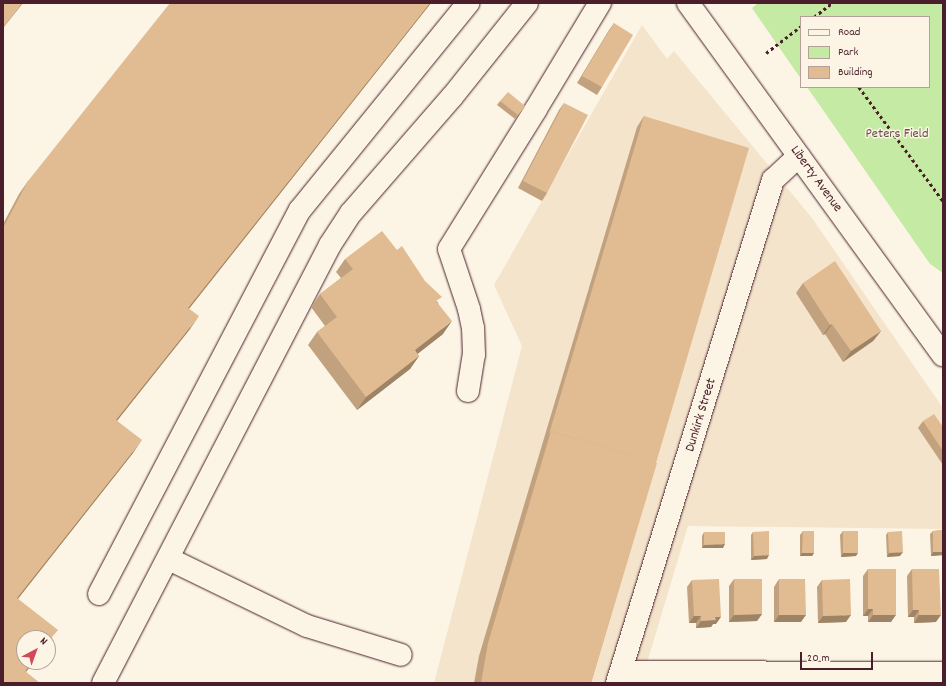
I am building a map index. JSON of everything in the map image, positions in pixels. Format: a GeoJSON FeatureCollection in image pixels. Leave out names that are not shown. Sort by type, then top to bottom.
{"type":"FeatureCollection","features":[{"type":"Feature","properties":{"kind":"main road"},"geometry":{"type":"LineString","coordinates":[[99,594],[300,210],[468,3]]}},
{"type":"Feature","properties":{"kind":"main road"},"geometry":{"type":"LineString","coordinates":[[103,683],[169,559],[330,245],[351,214],[452,97],[527,3]]}},
{"type":"Feature","properties":{"kind":"main road"},"geometry":{"type":"LineString","coordinates":[[468,391],[474,355],[473,328],[469,309],[450,249],[600,3]]}},
{"type":"Feature","properties":{"kind":"main road","name":"Liberty Avenue"},"geometry":{"type":"LineString","coordinates":[[688,3],[943,355]]}},
{"type":"Feature","properties":{"kind":"main road","name":"Dunkirk Street"},"geometry":{"type":"LineString","coordinates":[[619,677],[773,180],[800,156]]}},
{"type":"Feature","properties":{"kind":"main road"},"geometry":{"type":"LineString","coordinates":[[169,559],[260,602],[306,626],[401,655]]}},
{"type":"Feature","properties":{"kind":"main road"},"geometry":{"type":"LineString","coordinates":[[619,677],[943,673]]}},
{"type":"Feature","properties":{"kind":"path"},"geometry":{"type":"LineString","coordinates":[[815,16],[832,3]]}},
{"type":"Feature","properties":{"kind":"path"},"geometry":{"type":"LineString","coordinates":[[766,53],[800,27]]}},
{"type":"Feature","properties":{"kind":"path"},"geometry":{"type":"LineString","coordinates":[[860,88],[943,201]]}},
{"type":"Feature","properties":{"kind":"shaded area"},"geometry":{"type":"Polygon","coordinates":[[[642,25],[667,59],[674,51],[812,218],[943,408],[943,529],[688,526],[641,683],[434,683],[522,346],[494,285],[642,25]]]}},
{"type":"Feature","properties":{"kind":"green space","name":"Peters Field"},"geometry":{"type":"Polygon","coordinates":[[[758,3],[943,3],[943,273],[930,264],[808,88],[930,88],[930,16],[800,16],[800,78],[752,8],[758,3]]]}},
{"type":"Feature","properties":{"kind":"building"},"geometry":{"type":"Polygon","coordinates":[[[3,3],[22,3],[3,27],[3,3]]]}},
{"type":"Feature","properties":{"kind":"building"},"geometry":{"type":"Polygon","coordinates":[[[170,3],[430,3],[188,308],[199,316],[116,420],[142,440],[17,598],[58,630],[56,632],[56,630],[16,630],[16,670],[26,670],[25,671],[40,683],[3,683],[3,228],[28,181],[170,3]]]}},
{"type":"Feature","properties":{"kind":"building"},"geometry":{"type":"Polygon","coordinates":[[[614,23],[633,35],[602,87],[582,76],[614,23]]]}},
{"type":"Feature","properties":{"kind":"building"},"geometry":{"type":"Polygon","coordinates":[[[508,92],[525,106],[518,115],[500,101],[508,92]]]}},
{"type":"Feature","properties":{"kind":"building"},"geometry":{"type":"Polygon","coordinates":[[[564,103],[588,115],[547,193],[523,181],[564,103]]]}},
{"type":"Feature","properties":{"kind":"building"},"geometry":{"type":"Polygon","coordinates":[[[644,116],[749,148],[656,463],[551,431],[549,434],[644,116]]]}},
{"type":"Feature","properties":{"kind":"building"},"geometry":{"type":"Polygon","coordinates":[[[382,231],[397,250],[402,246],[425,281],[442,297],[436,301],[452,321],[415,350],[419,356],[366,397],[317,332],[337,317],[320,294],[353,269],[345,259],[382,231]]]}},
{"type":"Feature","properties":{"kind":"building"},"geometry":{"type":"Polygon","coordinates":[[[835,261],[881,331],[851,351],[832,324],[830,325],[803,283],[835,261]]]}},
{"type":"Feature","properties":{"kind":"building"},"geometry":{"type":"Polygon","coordinates":[[[934,414],[943,427],[943,451],[923,421],[934,414]]]}},
{"type":"Feature","properties":{"kind":"building"},"geometry":{"type":"Polygon","coordinates":[[[551,431],[657,463],[591,683],[481,683],[488,643],[551,431]]]}},
{"type":"Feature","properties":{"kind":"building"},"geometry":{"type":"Polygon","coordinates":[[[943,530],[943,552],[933,552],[933,531],[943,530]]]}},
{"type":"Feature","properties":{"kind":"building"},"geometry":{"type":"Polygon","coordinates":[[[769,531],[769,555],[754,556],[753,532],[769,531]]]}},
{"type":"Feature","properties":{"kind":"building"},"geometry":{"type":"Polygon","coordinates":[[[803,531],[814,531],[814,553],[802,553],[803,531]]]}},
{"type":"Feature","properties":{"kind":"building"},"geometry":{"type":"Polygon","coordinates":[[[843,531],[858,531],[858,553],[843,553],[843,531]]]}},
{"type":"Feature","properties":{"kind":"building"},"geometry":{"type":"Polygon","coordinates":[[[902,531],[903,552],[889,553],[888,532],[902,531]]]}},
{"type":"Feature","properties":{"kind":"building"},"geometry":{"type":"Polygon","coordinates":[[[704,532],[725,532],[725,544],[704,545],[704,532]]]}},
{"type":"Feature","properties":{"kind":"building"},"geometry":{"type":"Polygon","coordinates":[[[868,569],[896,569],[896,615],[873,615],[873,609],[868,609],[868,569]]]}},
{"type":"Feature","properties":{"kind":"building"},"geometry":{"type":"Polygon","coordinates":[[[912,569],[939,569],[941,615],[919,615],[919,610],[913,610],[912,569]]]}},
{"type":"Feature","properties":{"kind":"building"},"geometry":{"type":"Polygon","coordinates":[[[719,579],[721,617],[715,617],[716,620],[701,621],[701,616],[694,616],[692,580],[719,579]]]}},
{"type":"Feature","properties":{"kind":"building"},"geometry":{"type":"Polygon","coordinates":[[[734,579],[762,579],[762,614],[734,615],[734,579]]]}},
{"type":"Feature","properties":{"kind":"building"},"geometry":{"type":"Polygon","coordinates":[[[779,579],[805,579],[806,615],[779,615],[779,579]]]}},
{"type":"Feature","properties":{"kind":"building"},"geometry":{"type":"Polygon","coordinates":[[[850,579],[851,615],[823,616],[822,580],[850,579]]]}}]}
